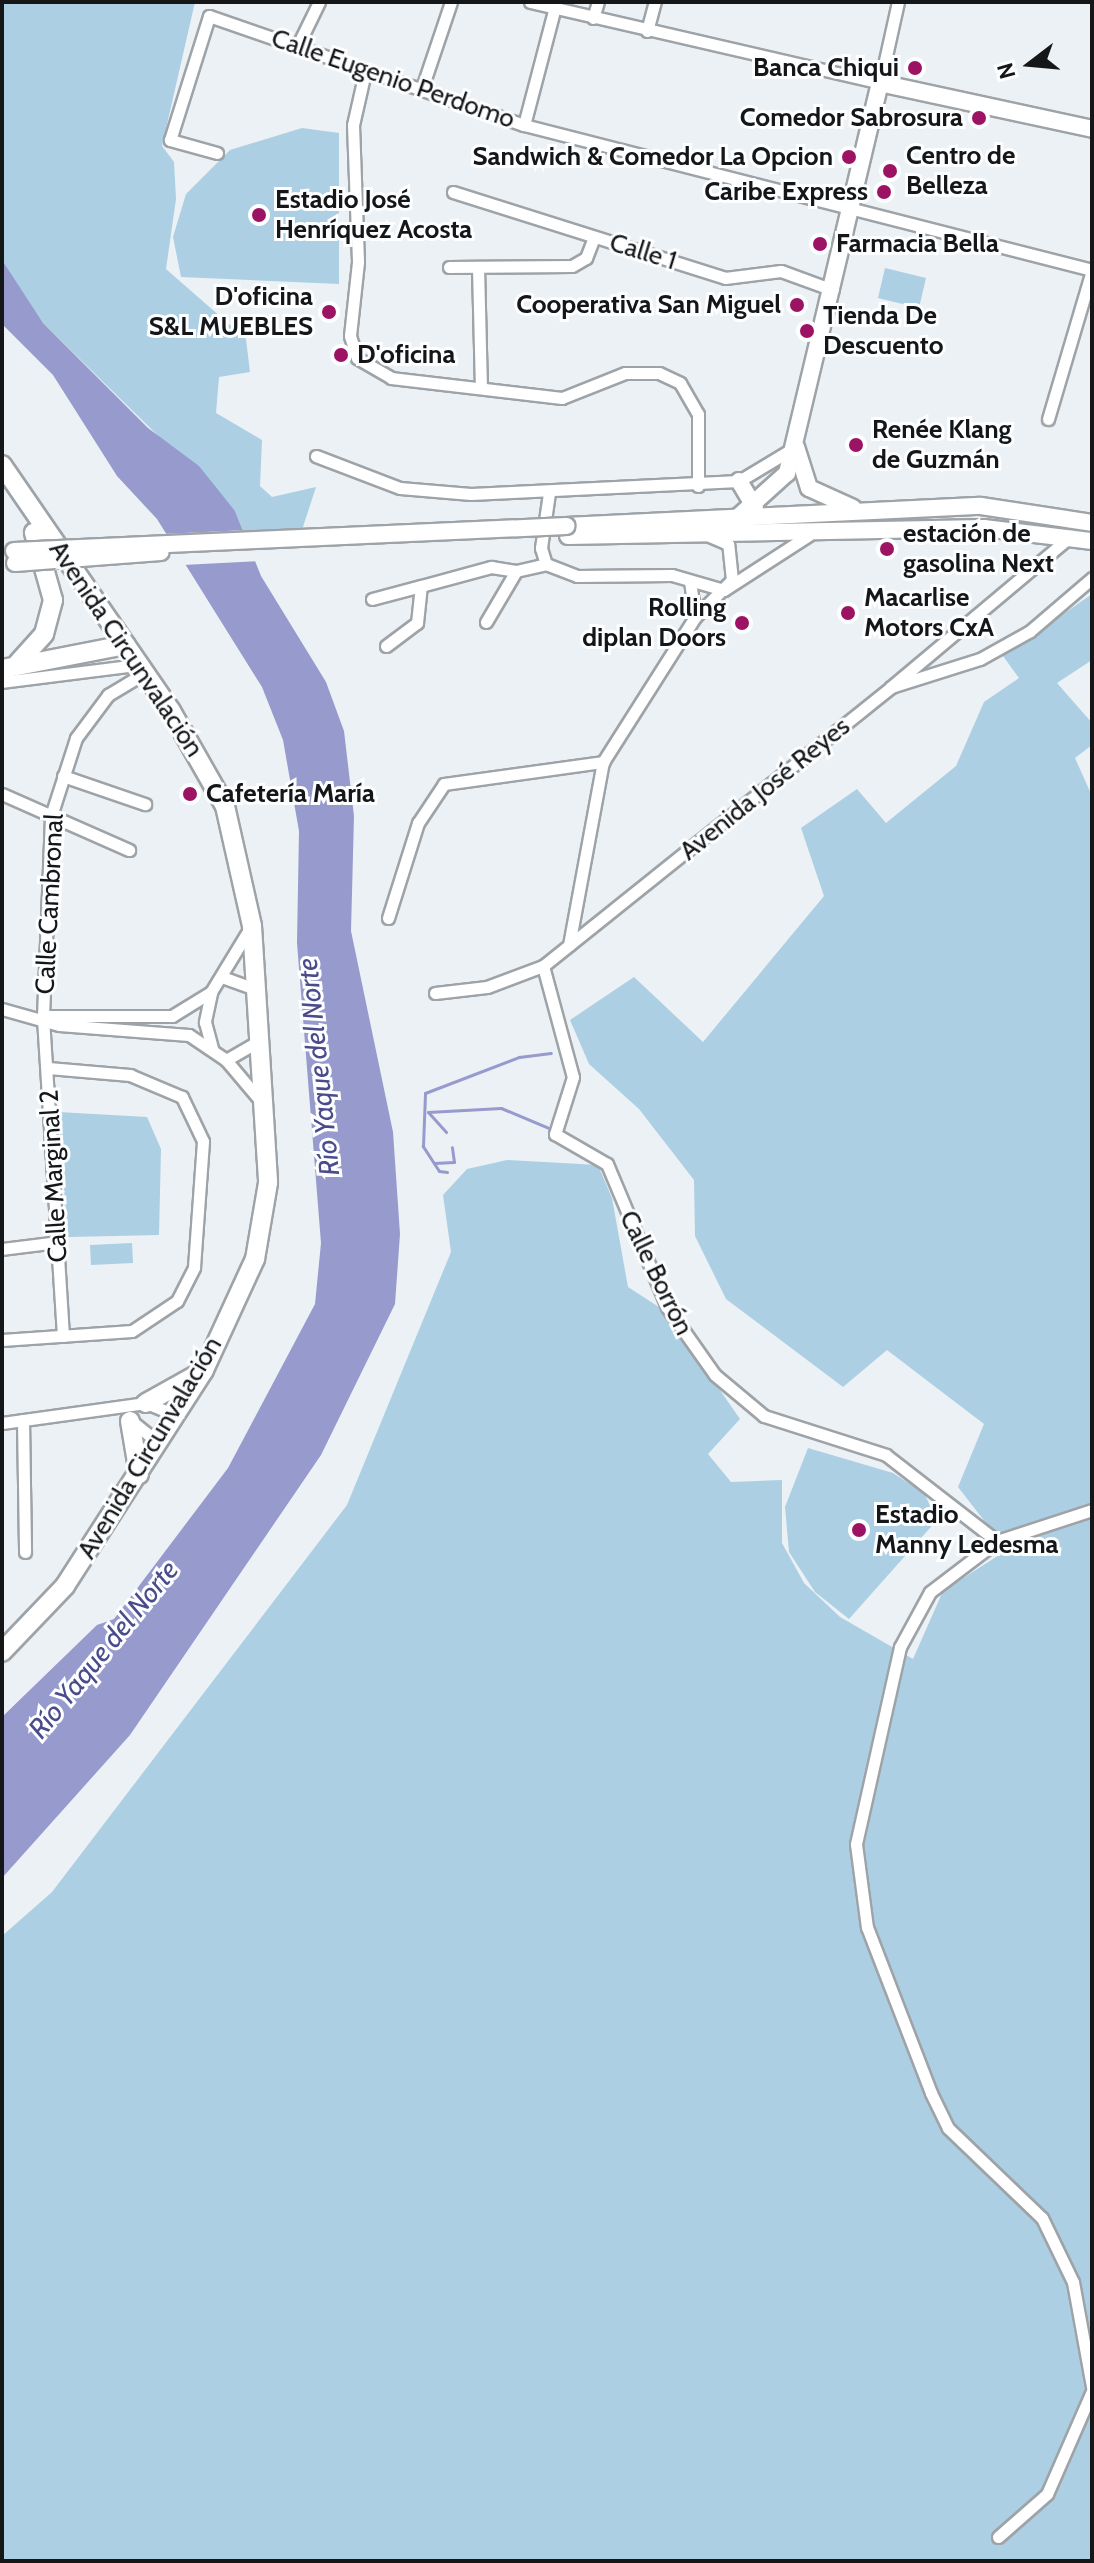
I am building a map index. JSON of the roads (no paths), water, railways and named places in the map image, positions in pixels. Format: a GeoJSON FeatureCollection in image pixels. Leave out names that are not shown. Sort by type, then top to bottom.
{"type":"FeatureCollection","features":[{"type":"Feature","properties":{"kind":"main road"},"geometry":{"type":"LineString","coordinates":[[737,518],[755,508],[782,485],[795,446],[880,83],[1092,129]]}},
{"type":"Feature","properties":{"kind":"main road"},"geometry":{"type":"LineString","coordinates":[[795,446],[809,488],[821,499],[889,512]]}},
{"type":"Feature","properties":{"kind":"main road","name":"Avenida Circunvalación"},"geometry":{"type":"LineString","coordinates":[[2,465],[120,646],[212,777],[232,842],[252,926],[262,1038],[268,1183],[255,1259],[204,1370],[65,1586],[2,1652]]}},
{"type":"Feature","properties":{"kind":"main road"},"geometry":{"type":"LineString","coordinates":[[739,481],[755,508]]}},
{"type":"Feature","properties":{"kind":"main road","name":"Avenida Circunvalación"},"geometry":{"type":"LineString","coordinates":[[3,489],[120,646],[132,672],[205,782],[232,842]]}},
{"type":"Feature","properties":{"kind":"main road"},"geometry":{"type":"LineString","coordinates":[[8,557],[567,531],[737,518],[981,506],[1089,521]]}},
{"type":"Feature","properties":{"kind":"main road"},"geometry":{"type":"LineString","coordinates":[[567,531],[705,534],[824,529],[1071,535],[1092,541]]}},
{"type":"Feature","properties":{"kind":"main road"},"geometry":{"type":"LineString","coordinates":[[10,666],[44,634],[53,600],[34,533]]}},
{"type":"Feature","properties":{"kind":"main road"},"geometry":{"type":"LineString","coordinates":[[10,666],[120,646]]}},
{"type":"Feature","properties":{"kind":"main road"},"geometry":{"type":"LineString","coordinates":[[146,1403],[204,1370]]}},
{"type":"Feature","properties":{"kind":"main road"},"geometry":{"type":"LineString","coordinates":[[125,1416],[139,1474]]}},
{"type":"Feature","properties":{"kind":"street"},"geometry":{"type":"LineString","coordinates":[[298,45],[319,2]]}},
{"type":"Feature","properties":{"kind":"street"},"geometry":{"type":"LineString","coordinates":[[421,91],[451,2]]}},
{"type":"Feature","properties":{"kind":"street"},"geometry":{"type":"LineString","coordinates":[[530,2],[880,83],[898,2]]}},
{"type":"Feature","properties":{"kind":"street"},"geometry":{"type":"LineString","coordinates":[[593,18],[598,2]]}},
{"type":"Feature","properties":{"kind":"street"},"geometry":{"type":"LineString","coordinates":[[647,31],[655,2]]}},
{"type":"Feature","properties":{"kind":"street"},"geometry":{"type":"LineString","coordinates":[[524,125],[555,6]]}},
{"type":"Feature","properties":{"kind":"street","name":"Calle Eugenio Perdomo"},"geometry":{"type":"LineString","coordinates":[[217,153],[170,140],[206,16],[524,125],[849,211],[1092,270]]}},
{"type":"Feature","properties":{"kind":"street"},"geometry":{"type":"LineString","coordinates":[[365,72],[353,125],[352,347],[378,374],[562,398],[640,370],[670,378],[690,396],[698,414],[698,486]]}},
{"type":"Feature","properties":{"kind":"street","name":"Calle 1"},"geometry":{"type":"LineString","coordinates":[[453,192],[725,278],[750,280],[781,271],[833,290]]}},
{"type":"Feature","properties":{"kind":"street"},"geometry":{"type":"LineString","coordinates":[[449,267],[572,266],[586,258],[594,237]]}},
{"type":"Feature","properties":{"kind":"street"},"geometry":{"type":"LineString","coordinates":[[478,267],[481,386]]}},
{"type":"Feature","properties":{"kind":"street"},"geometry":{"type":"LineString","coordinates":[[1048,419],[1092,270]]}},
{"type":"Feature","properties":{"kind":"street"},"geometry":{"type":"LineString","coordinates":[[316,456],[400,488],[549,493],[698,486],[739,481],[795,446]]}},
{"type":"Feature","properties":{"kind":"street"},"geometry":{"type":"LineString","coordinates":[[546,564],[541,517],[549,493]]}},
{"type":"Feature","properties":{"kind":"street"},"geometry":{"type":"LineString","coordinates":[[569,945],[603,762],[695,617],[724,590],[776,551],[824,529]]}},
{"type":"Feature","properties":{"kind":"street"},"geometry":{"type":"LineString","coordinates":[[705,534],[728,544],[734,555],[724,590]]}},
{"type":"Feature","properties":{"kind":"street"},"geometry":{"type":"LineString","coordinates":[[891,687],[1071,535]]}},
{"type":"Feature","properties":{"kind":"street"},"geometry":{"type":"LineString","coordinates":[[372,599],[491,567],[516,571],[546,564],[577,576],[690,581],[724,590]]}},
{"type":"Feature","properties":{"kind":"street"},"geometry":{"type":"LineString","coordinates":[[486,622],[516,571]]}},
{"type":"Feature","properties":{"kind":"street","name":"Avenida José Reyes"},"geometry":{"type":"LineString","coordinates":[[435,993],[487,987],[543,966],[891,687],[980,659],[1030,631],[1092,578]]}},
{"type":"Feature","properties":{"kind":"street"},"geometry":{"type":"LineString","coordinates":[[690,581],[695,617]]}},
{"type":"Feature","properties":{"kind":"street"},"geometry":{"type":"LineString","coordinates":[[386,646],[417,623],[421,586]]}},
{"type":"Feature","properties":{"kind":"street"},"geometry":{"type":"LineString","coordinates":[[2,682],[132,672]]}},
{"type":"Feature","properties":{"kind":"street","name":"Calle Cambronal"},"geometry":{"type":"LineString","coordinates":[[43,1016],[51,816],[76,738],[108,695],[132,672]]}},
{"type":"Feature","properties":{"kind":"street"},"geometry":{"type":"LineString","coordinates":[[388,918],[418,823],[444,784],[603,762]]}},
{"type":"Feature","properties":{"kind":"street"},"geometry":{"type":"LineString","coordinates":[[63,776],[145,804]]}},
{"type":"Feature","properties":{"kind":"street"},"geometry":{"type":"LineString","coordinates":[[2,794],[129,850]]}},
{"type":"Feature","properties":{"kind":"street"},"geometry":{"type":"LineString","coordinates":[[2,1009],[43,1016],[172,1016],[211,992],[252,926]]}},
{"type":"Feature","properties":{"kind":"street","name":"Calle Borrón"},"geometry":{"type":"LineString","coordinates":[[543,966],[573,1077],[555,1134],[607,1164],[667,1307],[715,1375],[764,1416],[886,1455],[997,1541]]}},
{"type":"Feature","properties":{"kind":"street"},"geometry":{"type":"LineString","coordinates":[[222,977],[257,990]]}},
{"type":"Feature","properties":{"kind":"street"},"geometry":{"type":"LineString","coordinates":[[211,992],[205,1022],[212,1049]]}},
{"type":"Feature","properties":{"kind":"street"},"geometry":{"type":"LineString","coordinates":[[43,1016],[59,1025],[174,1031],[212,1049],[226,1060],[266,1109]]}},
{"type":"Feature","properties":{"kind":"street","name":"Calle Marginal 2"},"geometry":{"type":"LineString","coordinates":[[43,1016],[63,1336]]}},
{"type":"Feature","properties":{"kind":"street"},"geometry":{"type":"LineString","coordinates":[[226,1060],[262,1038]]}},
{"type":"Feature","properties":{"kind":"street"},"geometry":{"type":"LineString","coordinates":[[2,1340],[132,1331],[177,1301],[194,1267],[203,1141],[182,1097],[159,1083],[48,1068]]}},
{"type":"Feature","properties":{"kind":"street"},"geometry":{"type":"LineString","coordinates":[[2,1249],[58,1242]]}},
{"type":"Feature","properties":{"kind":"street"},"geometry":{"type":"LineString","coordinates":[[2,1423],[125,1416],[146,1403],[175,1415]]}},
{"type":"Feature","properties":{"kind":"street"},"geometry":{"type":"LineString","coordinates":[[125,1416],[159,1443]]}},
{"type":"Feature","properties":{"kind":"street"},"geometry":{"type":"LineString","coordinates":[[23,1420],[25,1552]]}},
{"type":"Feature","properties":{"kind":"street"},"geometry":{"type":"LineString","coordinates":[[998,2537],[1001,2527],[1047,2494],[1092,2389],[1073,2282],[1042,2218],[948,2128],[856,1885],[856,1844],[900,1647],[930,1592],[997,1541],[1092,1510]]}},
{"type":"Feature","properties":{"kind":"water","name":"Río Yaque del Norte"},"geometry":{"type":"Polygon","coordinates":[[[2,260],[43,323],[148,428],[199,466],[235,511],[261,576],[326,682],[344,731],[354,816],[351,931],[393,1132],[400,1234],[395,1304],[321,1455],[130,1735],[2,1878],[2,1717],[97,1625],[114,1619],[228,1468],[315,1304],[321,1243],[297,943],[299,831],[283,740],[262,687],[157,519],[117,476],[53,375],[2,324],[2,260]]]}},
{"type":"Feature","properties":{"kind":"waterway"},"geometry":{"type":"LineString","coordinates":[[447,1172],[439,1171],[423,1146],[425,1093],[519,1057],[551,1053]]}},
{"type":"Feature","properties":{"kind":"waterway"},"geometry":{"type":"LineString","coordinates":[[428,1112],[501,1108],[551,1129]]}},
{"type":"Feature","properties":{"kind":"waterway"},"geometry":{"type":"LineString","coordinates":[[428,1112],[446,1132]]}},
{"type":"Feature","properties":{"kind":"waterway"},"geometry":{"type":"LineString","coordinates":[[434,1163],[454,1162],[452,1147]]}},
{"type":"Feature","properties":{"kind":"waterway"},"geometry":{"type":"LineString","coordinates":[[625,1222],[657,1296]]}},
{"type":"Feature","properties":{"kind":"place","name":"Banca Chiqui"},"geometry":{"type":"Point","coordinates":[915,68]}},
{"type":"Feature","properties":{"kind":"place","name":"Comedor Sabrosura"},"geometry":{"type":"Point","coordinates":[979,118]}},
{"type":"Feature","properties":{"kind":"place","name":"Sandwich & Comedor La Opcion"},"geometry":{"type":"Point","coordinates":[849,157]}},
{"type":"Feature","properties":{"kind":"place","name":"Centro de Belleza"},"geometry":{"type":"Point","coordinates":[890,171]}},
{"type":"Feature","properties":{"kind":"place","name":"Caribe Express"},"geometry":{"type":"Point","coordinates":[884,192]}},
{"type":"Feature","properties":{"kind":"place","name":"Estadio José Henríquez Acosta"},"geometry":{"type":"Point","coordinates":[259,215]}},
{"type":"Feature","properties":{"kind":"place","name":"Farmacia Bella"},"geometry":{"type":"Point","coordinates":[820,244]}},
{"type":"Feature","properties":{"kind":"place","name":"Cooperativa San Miguel"},"geometry":{"type":"Point","coordinates":[797,305]}},
{"type":"Feature","properties":{"kind":"place","name":"D'oficina S&L MUEBLES"},"geometry":{"type":"Point","coordinates":[329,312]}},
{"type":"Feature","properties":{"kind":"place","name":"Tienda De Descuento"},"geometry":{"type":"Point","coordinates":[807,331]}},
{"type":"Feature","properties":{"kind":"place","name":"D'oficina"},"geometry":{"type":"Point","coordinates":[341,355]}},
{"type":"Feature","properties":{"kind":"place","name":"Renée Klang de Guzmán"},"geometry":{"type":"Point","coordinates":[856,445]}},
{"type":"Feature","properties":{"kind":"place","name":"estación de gasolina Next"},"geometry":{"type":"Point","coordinates":[887,549]}},
{"type":"Feature","properties":{"kind":"place","name":"Macarlise Motors CxA"},"geometry":{"type":"Point","coordinates":[848,613]}},
{"type":"Feature","properties":{"kind":"place","name":"Rolling diplan Doors"},"geometry":{"type":"Point","coordinates":[742,623]}},
{"type":"Feature","properties":{"kind":"place","name":"Cafetería María"},"geometry":{"type":"Point","coordinates":[190,794]}},
{"type":"Feature","properties":{"kind":"place","name":"Estadio Manny Ledesma"},"geometry":{"type":"Point","coordinates":[859,1530]}}]}
